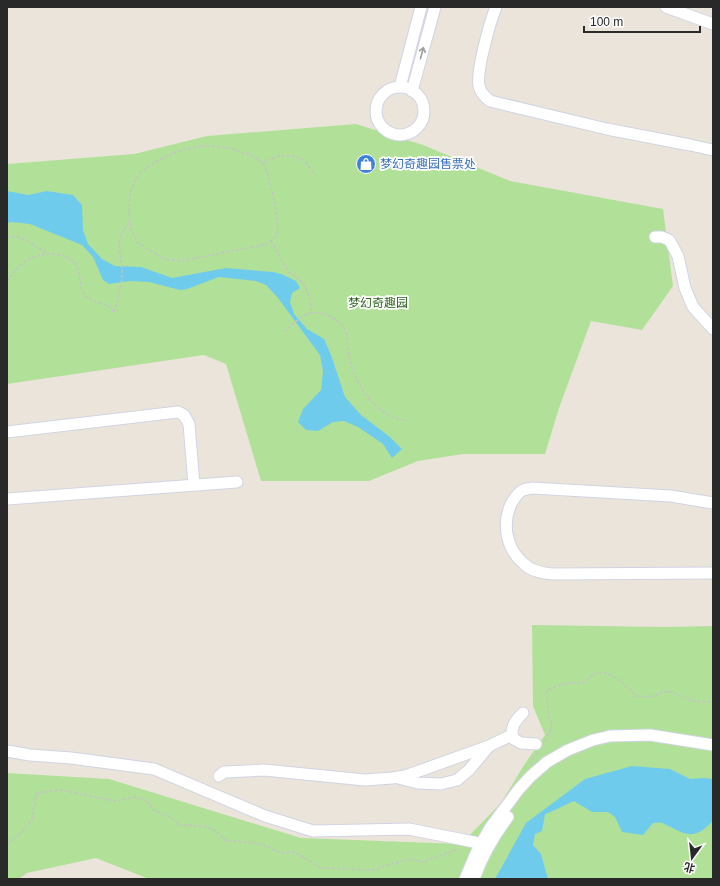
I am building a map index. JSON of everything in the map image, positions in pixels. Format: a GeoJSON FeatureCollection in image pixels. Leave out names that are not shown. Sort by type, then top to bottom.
{"type":"FeatureCollection","features":[{"type":"Feature","properties":{"kind":"street"},"geometry":{"type":"LineString","coordinates":[[400,87],[421,7]]}},
{"type":"Feature","properties":{"kind":"street"},"geometry":{"type":"LineString","coordinates":[[412,91],[435,7]]}},
{"type":"Feature","properties":{"kind":"street"},"geometry":{"type":"LineString","coordinates":[[496,7],[484,47],[478,75],[479,87],[483,95],[490,101],[607,130],[713,150]]}},
{"type":"Feature","properties":{"kind":"street"},"geometry":{"type":"LineString","coordinates":[[666,7],[713,24]]}},
{"type":"Feature","properties":{"kind":"street"},"geometry":{"type":"LineString","coordinates":[[400,87],[412,91],[422,102],[424,109],[420,124],[416,130],[409,134],[394,135],[387,132],[377,120],[376,112],[380,98],[385,92],[400,87]]}},
{"type":"Feature","properties":{"kind":"street"},"geometry":{"type":"LineString","coordinates":[[655,237],[669,240],[678,256],[685,288],[693,307],[713,329]]}},
{"type":"Feature","properties":{"kind":"street"},"geometry":{"type":"LineString","coordinates":[[7,432],[178,412],[184,415],[189,424],[194,485]]}},
{"type":"Feature","properties":{"kind":"street"},"geometry":{"type":"LineString","coordinates":[[7,499],[237,482]]}},
{"type":"Feature","properties":{"kind":"street"},"geometry":{"type":"LineString","coordinates":[[713,503],[671,496],[532,488],[522,490],[514,498],[506,519],[506,530],[515,555],[534,571],[552,574],[713,572]]}},
{"type":"Feature","properties":{"kind":"street"},"geometry":{"type":"LineString","coordinates":[[523,713],[514,722],[511,731],[512,738],[521,743],[540,745]]}},
{"type":"Feature","properties":{"kind":"street"},"geometry":{"type":"LineString","coordinates":[[218,776],[224,772],[264,770],[365,780],[398,778],[489,746],[512,735]]}},
{"type":"Feature","properties":{"kind":"street"},"geometry":{"type":"LineString","coordinates":[[474,879],[490,828],[519,789],[531,776],[547,762],[568,750],[593,740],[610,736],[650,735],[713,745]]}},
{"type":"Feature","properties":{"kind":"street"},"geometry":{"type":"LineString","coordinates":[[466,879],[477,851],[501,826],[538,778],[551,767],[580,752],[596,745],[614,741],[639,740],[713,752]]}},
{"type":"Feature","properties":{"kind":"street"},"geometry":{"type":"LineString","coordinates":[[398,778],[418,783],[440,784],[457,780],[469,770],[489,746]]}},
{"type":"Feature","properties":{"kind":"street"},"geometry":{"type":"LineString","coordinates":[[7,751],[154,769],[265,816],[313,832],[409,829],[485,844]]}},
{"type":"Feature","properties":{"kind":"path"},"geometry":{"type":"LineString","coordinates":[[216,146],[238,150],[251,155],[262,163],[268,176],[277,210],[277,232],[273,240],[267,244],[180,261],[164,259],[138,243],[131,230],[129,208],[130,195],[134,183],[142,171],[162,158],[182,150],[195,147],[216,146]]}},
{"type":"Feature","properties":{"kind":"path"},"geometry":{"type":"LineString","coordinates":[[262,163],[269,158],[280,155],[292,156],[305,162],[316,175]]}},
{"type":"Feature","properties":{"kind":"path"},"geometry":{"type":"LineString","coordinates":[[7,281],[24,262],[38,256],[49,254],[63,255],[71,259],[77,266],[84,295],[91,300],[109,306],[114,312],[121,284],[122,271],[120,236],[130,220]]}},
{"type":"Feature","properties":{"kind":"path"},"geometry":{"type":"LineString","coordinates":[[7,237],[16,236],[49,254]]}},
{"type":"Feature","properties":{"kind":"path"},"geometry":{"type":"LineString","coordinates":[[271,241],[288,271],[299,279],[305,286],[312,313]]}},
{"type":"Feature","properties":{"kind":"path"},"geometry":{"type":"LineString","coordinates":[[285,332],[296,320],[307,314],[315,312],[339,321],[345,328],[350,360],[361,387],[370,400],[380,409],[392,416],[408,421]]}},
{"type":"Feature","properties":{"kind":"path"},"geometry":{"type":"LineString","coordinates":[[527,768],[540,745],[551,730],[552,723],[548,715],[547,690],[566,683],[582,683],[594,674],[602,672],[614,676],[636,696],[649,697],[663,692],[669,692],[692,701],[713,702]]}},
{"type":"Feature","properties":{"kind":"path"},"geometry":{"type":"LineString","coordinates":[[7,844],[19,835],[32,820],[37,793],[60,790],[115,801],[135,797],[147,801],[153,810],[168,816],[181,825],[203,826],[217,831],[226,840],[261,844],[281,853],[292,852],[321,868],[373,870],[410,859],[423,862],[466,847],[470,841]]}},
{"type":"Feature","properties":{"kind":"green space","name":"梦幻奇趣园"},"geometry":{"type":"Polygon","coordinates":[[[356,124],[423,145],[510,181],[663,209],[673,286],[642,330],[591,321],[559,408],[545,454],[463,454],[418,461],[369,481],[261,481],[226,364],[204,355],[7,384],[7,164],[134,154],[207,136],[356,124]]]}},
{"type":"Feature","properties":{"kind":"green space"},"geometry":{"type":"Polygon","coordinates":[[[532,625],[664,627],[713,626],[713,879],[149,879],[96,858],[27,873],[19,879],[7,879],[7,773],[109,779],[301,838],[461,844],[501,803],[524,765],[545,735],[533,706],[532,625]]]}},
{"type":"Feature","properties":{"kind":"water"},"geometry":{"type":"Polygon","coordinates":[[[7,191],[28,195],[47,191],[73,195],[82,205],[83,230],[88,244],[102,259],[115,266],[141,267],[172,278],[226,268],[273,272],[296,281],[300,288],[292,293],[290,302],[294,314],[307,329],[324,339],[345,397],[361,415],[390,437],[402,449],[392,458],[383,444],[358,427],[344,421],[333,422],[318,431],[306,430],[298,422],[303,409],[321,390],[323,371],[320,355],[278,298],[266,285],[256,281],[219,277],[187,289],[180,290],[149,282],[130,281],[109,284],[103,280],[93,257],[82,245],[30,224],[7,223],[7,191]]]}},
{"type":"Feature","properties":{"kind":"water"},"geometry":{"type":"Polygon","coordinates":[[[632,766],[670,769],[690,779],[713,779],[713,820],[704,829],[693,834],[683,833],[662,823],[653,823],[643,835],[622,832],[615,817],[608,812],[592,812],[574,801],[545,814],[542,831],[535,834],[533,845],[541,854],[548,879],[495,879],[526,823],[585,779],[632,766]]]}},
{"type":"Feature","properties":{"kind":"place","name":"梦幻奇趣园售票处"},"geometry":{"type":"Point","coordinates":[366,164]}}]}
